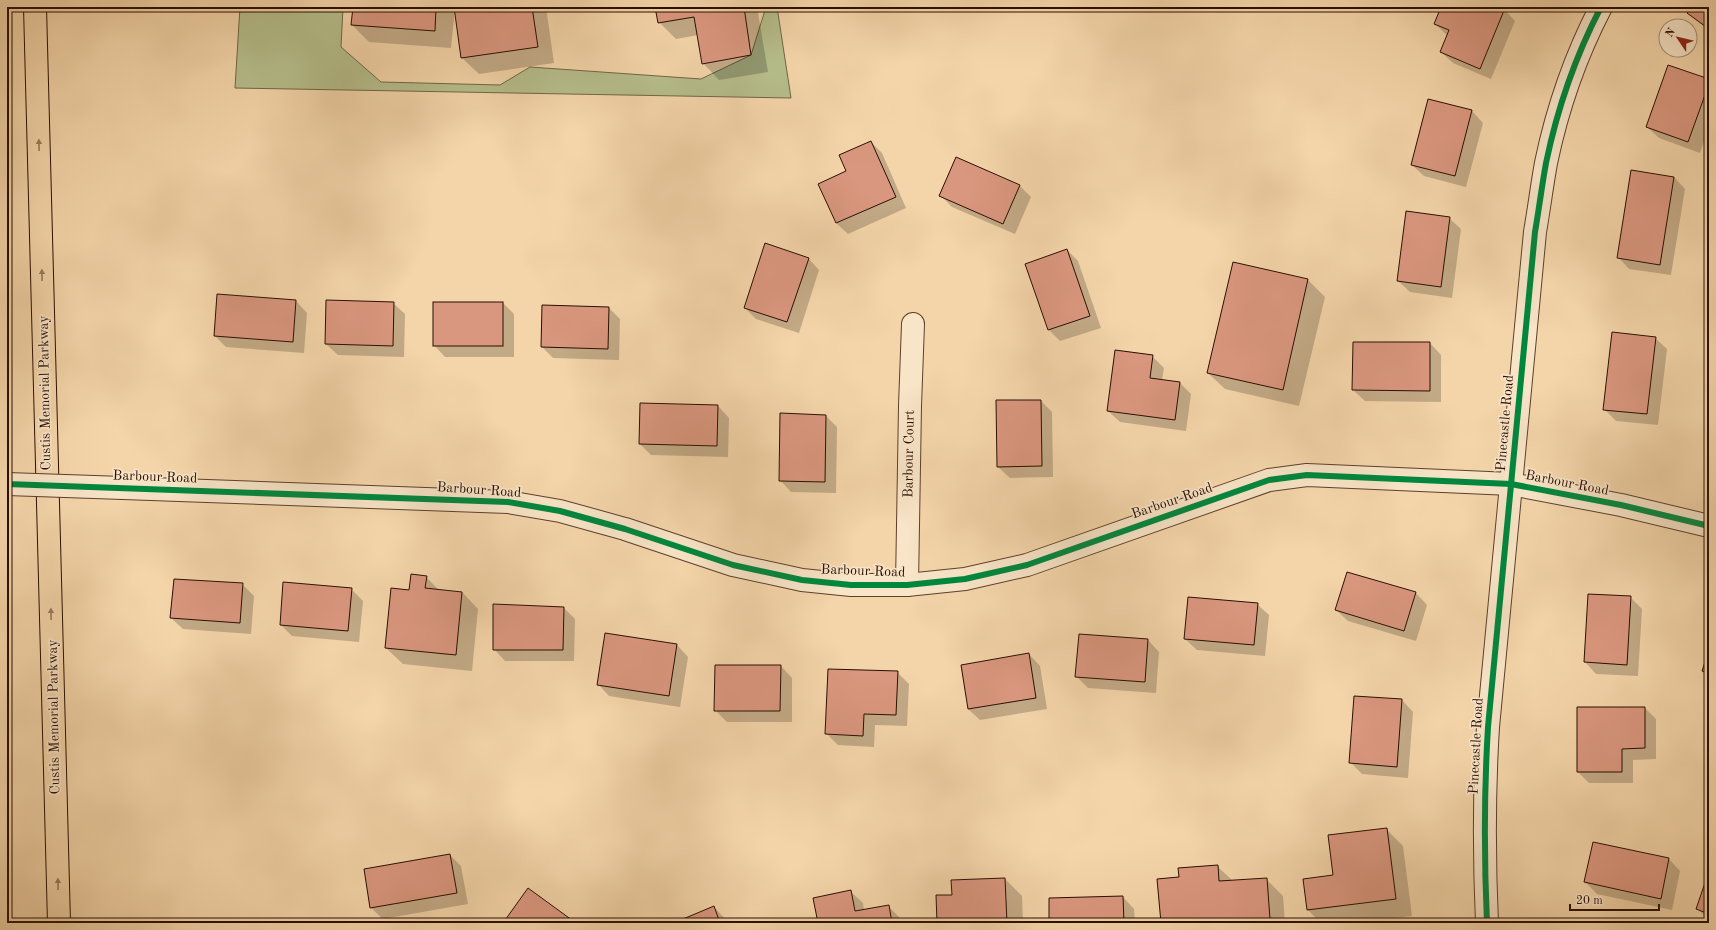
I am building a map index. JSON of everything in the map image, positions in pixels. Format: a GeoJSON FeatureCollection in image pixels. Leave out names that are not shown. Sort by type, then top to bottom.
{"type":"FeatureCollection","features":[{"type":"Feature","properties":{"kind":"highway","name":"Custis Memorial Parkway"},"geometry":{"type":"LineString","coordinates":[[35,7],[59,923]]}},
{"type":"Feature","properties":{"kind":"street","name":"Pinecastle Road"},"geometry":{"type":"LineString","coordinates":[[1487,923],[1484,864],[1486,769],[1535,232],[1546,162],[1565,94],[1600,7]]}},
{"type":"Feature","properties":{"kind":"street","name":"Barbour Court"},"geometry":{"type":"LineString","coordinates":[[907,585],[913,324]]}},
{"type":"Feature","properties":{"kind":"street","name":"Barbour Road"},"geometry":{"type":"LineString","coordinates":[[7,484],[508,502],[560,511],[625,528],[733,565],[794,578],[851,585],[907,585],[965,579],[1027,565],[1269,480],[1307,475],[1511,484],[1620,505],[1709,526]]}},
{"type":"Feature","properties":{"kind":"green space"},"geometry":{"type":"Polygon","coordinates":[[[240,7],[343,7],[341,47],[381,82],[500,85],[530,67],[701,79],[751,55],[766,7],[777,7],[791,98],[235,88],[240,7]]]}},
{"type":"Feature","properties":{"kind":"building"},"geometry":{"type":"Polygon","coordinates":[[[353,7],[436,7],[435,31],[351,25],[353,7]]]}},
{"type":"Feature","properties":{"kind":"building"},"geometry":{"type":"Polygon","coordinates":[[[454,7],[532,7],[538,47],[461,58],[454,7]]]}},
{"type":"Feature","properties":{"kind":"building"},"geometry":{"type":"Polygon","coordinates":[[[655,7],[744,7],[751,55],[702,64],[694,17],[658,23],[655,7]]]}},
{"type":"Feature","properties":{"kind":"building"},"geometry":{"type":"Polygon","coordinates":[[[1441,7],[1505,8],[1480,69],[1440,52],[1449,30],[1434,24],[1441,7]]]}},
{"type":"Feature","properties":{"kind":"building"},"geometry":{"type":"Polygon","coordinates":[[[1692,7],[1709,7],[1709,29],[1698,21],[1698,18],[1694,18],[1687,13],[1692,7]]]}},
{"type":"Feature","properties":{"kind":"building"},"geometry":{"type":"Polygon","coordinates":[[[1668,65],[1709,79],[1709,84],[1688,142],[1646,127],[1668,65]]]}},
{"type":"Feature","properties":{"kind":"building"},"geometry":{"type":"Polygon","coordinates":[[[1428,99],[1472,110],[1455,176],[1411,165],[1428,99]]]}},
{"type":"Feature","properties":{"kind":"building"},"geometry":{"type":"Polygon","coordinates":[[[871,141],[896,197],[836,223],[818,184],[846,171],[839,155],[871,141]]]}},
{"type":"Feature","properties":{"kind":"building"},"geometry":{"type":"Polygon","coordinates":[[[956,157],[1020,185],[1003,224],[939,196],[956,157]]]}},
{"type":"Feature","properties":{"kind":"building"},"geometry":{"type":"Polygon","coordinates":[[[1631,170],[1674,177],[1660,265],[1617,258],[1631,170]]]}},
{"type":"Feature","properties":{"kind":"building"},"geometry":{"type":"Polygon","coordinates":[[[1406,211],[1450,217],[1441,287],[1397,281],[1406,211]]]}},
{"type":"Feature","properties":{"kind":"building"},"geometry":{"type":"Polygon","coordinates":[[[765,243],[809,258],[787,322],[744,308],[765,243]]]}},
{"type":"Feature","properties":{"kind":"building"},"geometry":{"type":"Polygon","coordinates":[[[1067,249],[1090,316],[1048,330],[1025,264],[1067,249]]]}},
{"type":"Feature","properties":{"kind":"building"},"geometry":{"type":"Polygon","coordinates":[[[1233,262],[1308,279],[1283,390],[1207,373],[1233,262]]]}},
{"type":"Feature","properties":{"kind":"building"},"geometry":{"type":"Polygon","coordinates":[[[217,294],[296,300],[293,342],[214,336],[217,294]]]}},
{"type":"Feature","properties":{"kind":"building"},"geometry":{"type":"Polygon","coordinates":[[[326,300],[394,302],[393,346],[325,344],[326,300]]]}},
{"type":"Feature","properties":{"kind":"building"},"geometry":{"type":"Polygon","coordinates":[[[433,302],[503,302],[503,346],[433,346],[433,302]]]}},
{"type":"Feature","properties":{"kind":"building"},"geometry":{"type":"Polygon","coordinates":[[[542,305],[609,307],[608,349],[541,347],[542,305]]]}},
{"type":"Feature","properties":{"kind":"building"},"geometry":{"type":"Polygon","coordinates":[[[1612,332],[1656,337],[1647,414],[1603,410],[1612,332]]]}},
{"type":"Feature","properties":{"kind":"building"},"geometry":{"type":"Polygon","coordinates":[[[1353,342],[1430,342],[1430,391],[1352,390],[1353,342]]]}},
{"type":"Feature","properties":{"kind":"building"},"geometry":{"type":"Polygon","coordinates":[[[1115,350],[1153,355],[1150,378],[1180,382],[1175,420],[1107,411],[1115,350]]]}},
{"type":"Feature","properties":{"kind":"building"},"geometry":{"type":"Polygon","coordinates":[[[996,400],[1041,400],[1042,466],[997,467],[996,400]]]}},
{"type":"Feature","properties":{"kind":"building"},"geometry":{"type":"Polygon","coordinates":[[[640,403],[718,405],[717,446],[639,444],[640,403]]]}},
{"type":"Feature","properties":{"kind":"building"},"geometry":{"type":"Polygon","coordinates":[[[780,413],[826,415],[825,482],[779,481],[780,413]]]}},
{"type":"Feature","properties":{"kind":"building"},"geometry":{"type":"Polygon","coordinates":[[[1347,572],[1416,592],[1404,631],[1335,610],[1347,572]]]}},
{"type":"Feature","properties":{"kind":"building"},"geometry":{"type":"Polygon","coordinates":[[[411,574],[427,576],[425,588],[462,592],[456,655],[385,648],[391,588],[409,590],[411,574]]]}},
{"type":"Feature","properties":{"kind":"building"},"geometry":{"type":"Polygon","coordinates":[[[174,579],[243,583],[240,623],[170,618],[174,579]]]}},
{"type":"Feature","properties":{"kind":"building"},"geometry":{"type":"Polygon","coordinates":[[[283,582],[352,588],[348,631],[280,625],[283,582]]]}},
{"type":"Feature","properties":{"kind":"building"},"geometry":{"type":"Polygon","coordinates":[[[1588,594],[1631,596],[1627,665],[1584,662],[1588,594]]]}},
{"type":"Feature","properties":{"kind":"building"},"geometry":{"type":"Polygon","coordinates":[[[1188,597],[1258,603],[1254,645],[1184,639],[1188,597]]]}},
{"type":"Feature","properties":{"kind":"building"},"geometry":{"type":"Polygon","coordinates":[[[493,604],[564,607],[563,650],[493,650],[493,604]]]}},
{"type":"Feature","properties":{"kind":"building"},"geometry":{"type":"Polygon","coordinates":[[[605,633],[677,644],[669,696],[597,685],[605,633]]]}},
{"type":"Feature","properties":{"kind":"building"},"geometry":{"type":"Polygon","coordinates":[[[1079,634],[1148,639],[1145,682],[1075,677],[1079,634]]]}},
{"type":"Feature","properties":{"kind":"building"},"geometry":{"type":"Polygon","coordinates":[[[1709,650],[1709,674],[1702,671],[1709,650]]]}},
{"type":"Feature","properties":{"kind":"building"},"geometry":{"type":"Polygon","coordinates":[[[1029,653],[1036,698],[968,709],[961,665],[1029,653]]]}},
{"type":"Feature","properties":{"kind":"building"},"geometry":{"type":"Polygon","coordinates":[[[715,665],[781,665],[780,711],[714,711],[715,665]]]}},
{"type":"Feature","properties":{"kind":"building"},"geometry":{"type":"Polygon","coordinates":[[[828,669],[898,671],[896,715],[864,714],[863,736],[825,734],[828,669]]]}},
{"type":"Feature","properties":{"kind":"building"},"geometry":{"type":"Polygon","coordinates":[[[1354,696],[1402,699],[1397,767],[1349,763],[1354,696]]]}},
{"type":"Feature","properties":{"kind":"building"},"geometry":{"type":"Polygon","coordinates":[[[1577,707],[1645,707],[1645,748],[1622,749],[1622,772],[1577,772],[1577,707]]]}},
{"type":"Feature","properties":{"kind":"building"},"geometry":{"type":"Polygon","coordinates":[[[1387,828],[1396,899],[1307,910],[1303,879],[1333,875],[1328,835],[1387,828]]]}},
{"type":"Feature","properties":{"kind":"building"},"geometry":{"type":"Polygon","coordinates":[[[1593,842],[1669,858],[1661,899],[1584,882],[1593,842]]]}},
{"type":"Feature","properties":{"kind":"building"},"geometry":{"type":"Polygon","coordinates":[[[450,854],[457,893],[370,908],[364,869],[450,854]]]}},
{"type":"Feature","properties":{"kind":"building"},"geometry":{"type":"Polygon","coordinates":[[[1218,865],[1219,881],[1267,878],[1270,919],[1218,923],[1161,923],[1157,879],[1179,877],[1178,868],[1218,865]]]}},
{"type":"Feature","properties":{"kind":"building"},"geometry":{"type":"Polygon","coordinates":[[[1707,877],[1709,877],[1709,914],[1696,909],[1707,877]]]}},
{"type":"Feature","properties":{"kind":"building"},"geometry":{"type":"Polygon","coordinates":[[[1005,878],[1007,923],[937,923],[936,895],[952,895],[951,880],[1005,878]]]}},
{"type":"Feature","properties":{"kind":"building"},"geometry":{"type":"Polygon","coordinates":[[[528,888],[576,923],[503,923],[528,888]]]}},
{"type":"Feature","properties":{"kind":"building"},"geometry":{"type":"Polygon","coordinates":[[[851,890],[855,911],[889,905],[892,923],[818,923],[813,898],[851,890]]]}},
{"type":"Feature","properties":{"kind":"building"},"geometry":{"type":"Polygon","coordinates":[[[1123,896],[1124,923],[1049,923],[1049,898],[1123,896]]]}},
{"type":"Feature","properties":{"kind":"building"},"geometry":{"type":"Polygon","coordinates":[[[714,906],[720,923],[685,923],[683,919],[714,906]]]}},
{"type":"Feature","properties":{"kind":"cycle path"},"geometry":{"type":"LineString","coordinates":[[1487,923],[1485,825],[1488,727],[1535,232],[1550,143],[1568,83],[1583,44],[1601,7]]}},
{"type":"Feature","properties":{"kind":"cycle path"},"geometry":{"type":"LineString","coordinates":[[7,484],[508,502],[560,511],[625,529],[733,565],[802,580],[851,585],[907,585],[965,579],[1027,565],[1269,480],[1307,475],[1511,484],[1621,505],[1709,526]]}}]}
